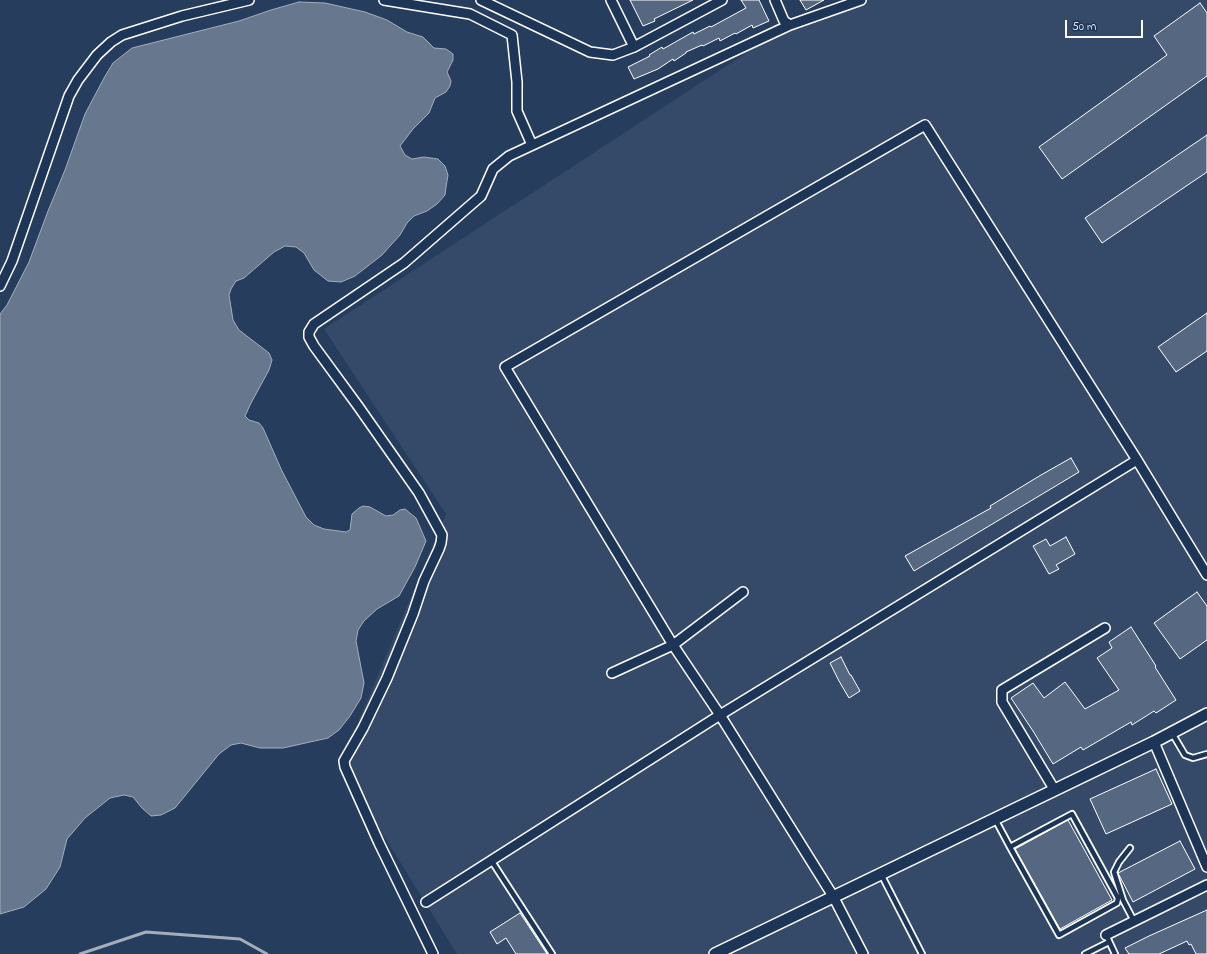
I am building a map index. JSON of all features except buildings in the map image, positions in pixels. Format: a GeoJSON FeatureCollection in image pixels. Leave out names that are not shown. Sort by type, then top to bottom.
{"type":"FeatureCollection","features":[{"type":"Feature","properties":{"kind":"street"},"geometry":{"type":"LineString","coordinates":[[0,286],[12,261],[69,96],[78,80],[97,55],[111,42],[122,35],[182,16],[250,0]]}},
{"type":"Feature","properties":{"kind":"street"},"geometry":{"type":"LineString","coordinates":[[384,0],[470,14],[512,35],[517,82],[517,112],[532,145]]}},
{"type":"Feature","properties":{"kind":"street"},"geometry":{"type":"LineString","coordinates":[[482,0],[496,3],[590,52],[613,55],[634,47],[722,0]]}},
{"type":"Feature","properties":{"kind":"street"},"geometry":{"type":"LineString","coordinates":[[611,0],[634,47]]}},
{"type":"Feature","properties":{"kind":"street"},"geometry":{"type":"LineString","coordinates":[[775,0],[784,21],[790,25]]}},
{"type":"Feature","properties":{"kind":"street"},"geometry":{"type":"LineString","coordinates":[[433,954],[379,843],[345,767],[344,761],[364,728],[387,678],[413,614],[424,581],[439,549],[442,535],[419,493],[345,387],[314,346],[308,337],[309,332],[314,324],[404,263],[481,196],[493,169],[509,156],[790,25],[861,0]]}},
{"type":"Feature","properties":{"kind":"street"},"geometry":{"type":"LineString","coordinates":[[863,954],[834,896],[720,715],[673,646],[505,366],[925,125],[1137,460],[1207,575]]}},
{"type":"Feature","properties":{"kind":"street"},"geometry":{"type":"LineString","coordinates":[[426,902],[720,715],[1137,460]]}},
{"type":"Feature","properties":{"kind":"street"},"geometry":{"type":"LineString","coordinates":[[612,673],[673,646],[743,592]]}},
{"type":"Feature","properties":{"kind":"street"},"geometry":{"type":"LineString","coordinates":[[1054,790],[1002,702],[1002,690],[1105,628]]}},
{"type":"Feature","properties":{"kind":"street"},"geometry":{"type":"LineString","coordinates":[[715,954],[1154,742],[1207,714]]}},
{"type":"Feature","properties":{"kind":"street"},"geometry":{"type":"LineString","coordinates":[[1154,742],[1207,867]]}},
{"type":"Feature","properties":{"kind":"street"},"geometry":{"type":"LineString","coordinates":[[1108,939],[1134,921],[1207,885]]}},
{"type":"Feature","properties":{"kind":"lane"},"geometry":{"type":"LineString","coordinates":[[1172,733],[1185,756],[1193,758],[1207,754]]}},
{"type":"Feature","properties":{"kind":"lane"},"geometry":{"type":"LineString","coordinates":[[995,818],[1010,847],[1059,935],[1117,903],[1118,898],[1072,814],[1010,847]]}},
{"type":"Feature","properties":{"kind":"lane"},"geometry":{"type":"LineString","coordinates":[[1130,848],[1114,872],[1123,900],[1134,921]]}},
{"type":"Feature","properties":{"kind":"lane"},"geometry":{"type":"LineString","coordinates":[[491,860],[552,954]]}},
{"type":"Feature","properties":{"kind":"lane"},"geometry":{"type":"LineString","coordinates":[[881,874],[922,954]]}},
{"type":"Feature","properties":{"kind":"lane"},"geometry":{"type":"LineString","coordinates":[[1085,954],[1108,939],[1115,954]]}},
{"type":"Feature","properties":{"kind":"shaded area"},"geometry":{"type":"Polygon","coordinates":[[[867,0],[1207,0],[1207,954],[457,954],[340,765],[446,514],[324,329],[774,35],[867,0]]]}},
{"type":"Feature","properties":{"kind":"shaded area"},"geometry":{"type":"Polygon","coordinates":[[[299,2],[325,3],[365,12],[387,20],[407,32],[423,37],[434,48],[446,49],[453,54],[453,60],[447,72],[451,81],[450,86],[446,92],[435,98],[429,113],[413,129],[400,146],[405,155],[412,159],[424,157],[438,159],[445,166],[448,175],[445,195],[437,204],[427,211],[414,216],[407,223],[400,235],[382,255],[355,276],[341,282],[328,281],[314,270],[304,253],[296,247],[285,246],[274,252],[244,278],[236,281],[229,295],[233,320],[239,330],[269,353],[272,360],[269,370],[245,416],[249,420],[259,423],[263,428],[282,471],[306,517],[314,525],[324,529],[346,532],[350,530],[352,514],[363,506],[370,507],[386,516],[393,515],[400,510],[405,509],[416,518],[426,541],[415,567],[399,596],[377,609],[364,621],[358,630],[356,641],[364,683],[361,698],[339,730],[328,738],[283,748],[260,748],[241,743],[231,745],[219,754],[175,808],[161,815],[151,816],[133,797],[124,795],[110,798],[85,818],[67,839],[60,867],[46,889],[24,907],[0,914],[0,314],[7,305],[29,262],[85,114],[113,63],[132,48],[239,21],[299,2]]]}},
{"type":"Feature","properties":{"kind":"waterway"},"geometry":{"type":"LineString","coordinates":[[80,954],[146,932],[240,939],[267,954]]}}]}
